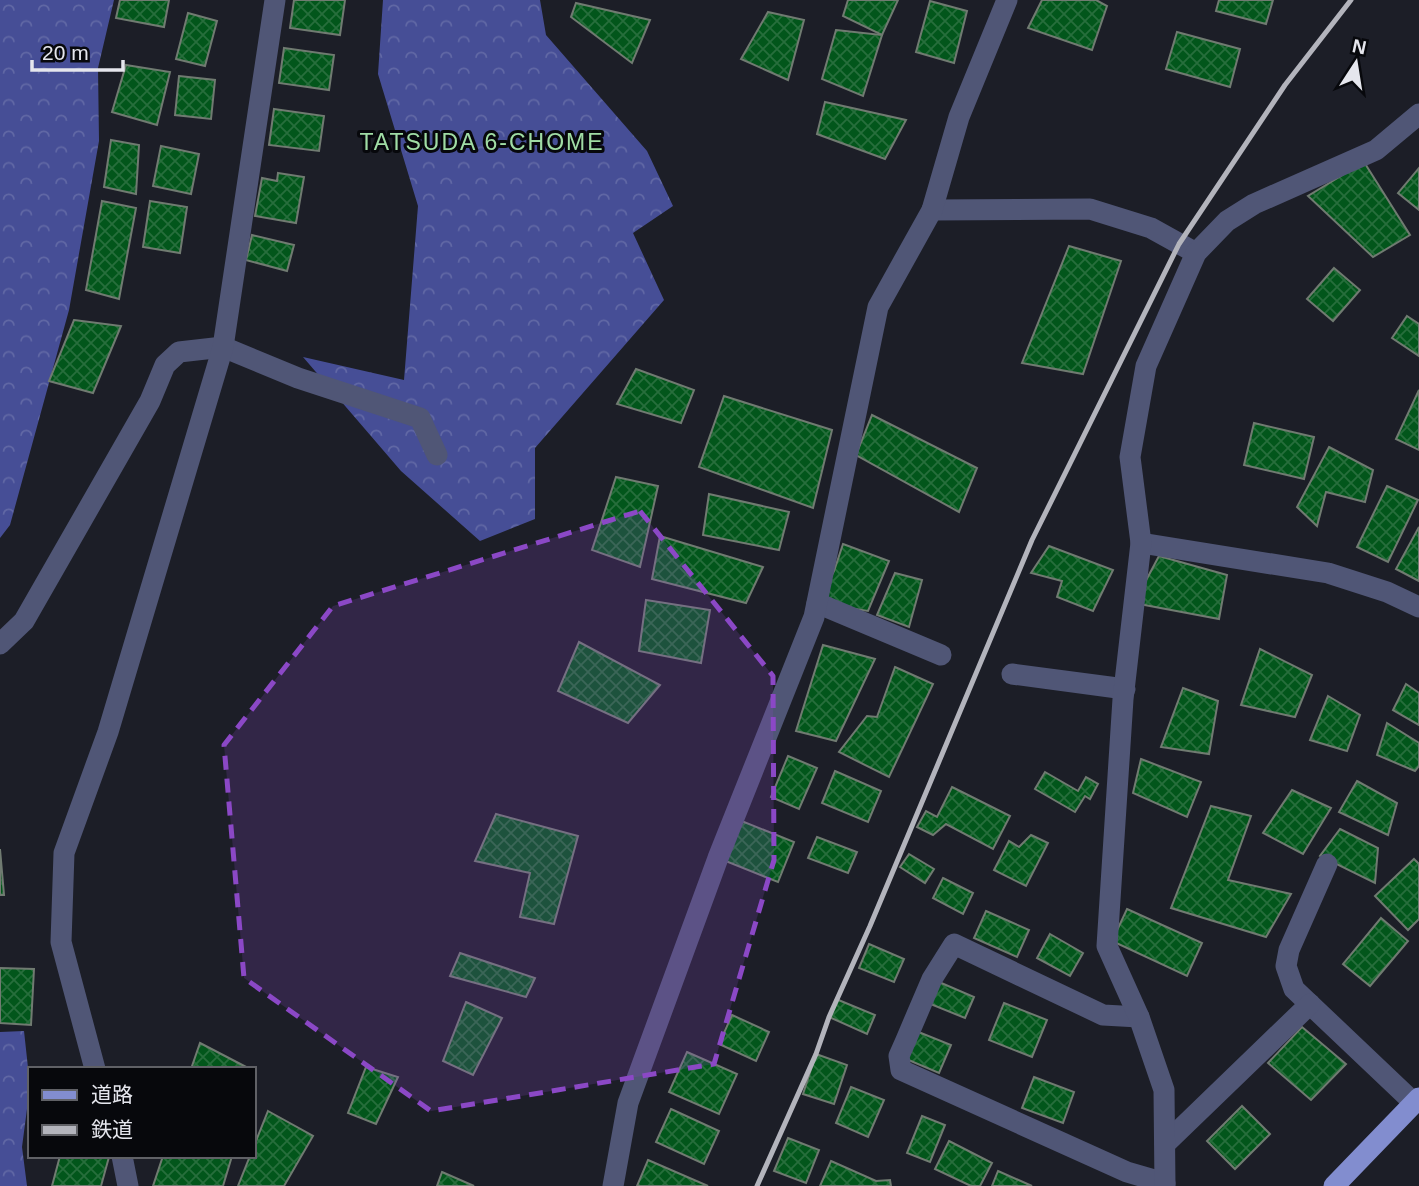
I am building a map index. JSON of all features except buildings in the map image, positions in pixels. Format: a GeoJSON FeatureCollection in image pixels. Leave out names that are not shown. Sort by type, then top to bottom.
{"type":"FeatureCollection","features":[{"type":"Feature","properties":{"kind":"main road"},"geometry":{"type":"LineString","coordinates":[[1334,1186],[1417,1101]]}},
{"type":"Feature","properties":{"kind":"street"},"geometry":{"type":"LineString","coordinates":[[94,1067],[61,942],[65,853],[107,732],[223,346],[275,0]]}},
{"type":"Feature","properties":{"kind":"street"},"geometry":{"type":"LineString","coordinates":[[613,1186],[628,1103],[718,859],[814,617],[878,307],[932,210],[959,117],[1007,0]]}},
{"type":"Feature","properties":{"kind":"street"},"geometry":{"type":"LineString","coordinates":[[1139,1017],[1103,1015],[954,944],[932,979],[905,1040],[899,1056],[901,1070],[1127,1172],[1165,1184],[1164,1090],[1139,1017],[1107,946],[1125,689],[1141,543],[1129,457],[1146,366],[1196,253],[1227,221],[1254,204],[1376,150],[1419,114]]}},
{"type":"Feature","properties":{"kind":"street"},"geometry":{"type":"LineString","coordinates":[[932,210],[1090,209],[1151,228],[1196,253]]}},
{"type":"Feature","properties":{"kind":"street"},"geometry":{"type":"LineString","coordinates":[[0,644],[24,621],[150,401],[165,365],[179,352],[223,346],[298,378],[420,418],[437,455]]}},
{"type":"Feature","properties":{"kind":"street"},"geometry":{"type":"LineString","coordinates":[[1141,543],[1328,573],[1387,592],[1419,607]]}},
{"type":"Feature","properties":{"kind":"street"},"geometry":{"type":"LineString","coordinates":[[817,603],[941,655]]}},
{"type":"Feature","properties":{"kind":"street"},"geometry":{"type":"LineString","coordinates":[[1012,674],[1125,689]]}},
{"type":"Feature","properties":{"kind":"street"},"geometry":{"type":"LineString","coordinates":[[1327,864],[1289,950],[1286,966],[1293,989],[1417,1101]]}},
{"type":"Feature","properties":{"kind":"street"},"geometry":{"type":"LineString","coordinates":[[1165,1144],[1310,1004]]}},
{"type":"Feature","properties":{"kind":"street"},"geometry":{"type":"LineString","coordinates":[[122,1158],[128,1186]]}},
{"type":"Feature","properties":{"kind":"highlighted area"},"geometry":{"type":"Polygon","coordinates":[[[640,511],[773,676],[774,860],[714,1064],[431,1111],[244,978],[224,745],[333,606],[640,511]]]}},
{"type":"Feature","properties":{"kind":"green space"},"geometry":{"type":"Polygon","coordinates":[[[0,0],[114,0],[98,68],[99,141],[69,310],[10,525],[0,538],[0,0]]]}},
{"type":"Feature","properties":{"kind":"green space"},"geometry":{"type":"Polygon","coordinates":[[[383,0],[540,0],[546,35],[647,151],[673,206],[633,233],[664,300],[535,448],[535,519],[480,541],[401,471],[303,357],[404,380],[418,206],[378,74],[383,0]]]}},
{"type":"Feature","properties":{"kind":"green space"},"geometry":{"type":"Polygon","coordinates":[[[24,1031],[28,1101],[22,1147],[27,1186],[0,1186],[0,1032],[24,1031]]]}},
{"type":"Feature","properties":{"kind":"railway"},"geometry":{"type":"LineString","coordinates":[[757,1186],[816,1054],[829,1017],[1032,540],[1179,244],[1285,85],[1351,0]]}},
{"type":"Feature","properties":{"kind":"district","name":"TATSUDA 6-CHOME"},"geometry":{"type":"Point","coordinates":[482,142]}}]}
